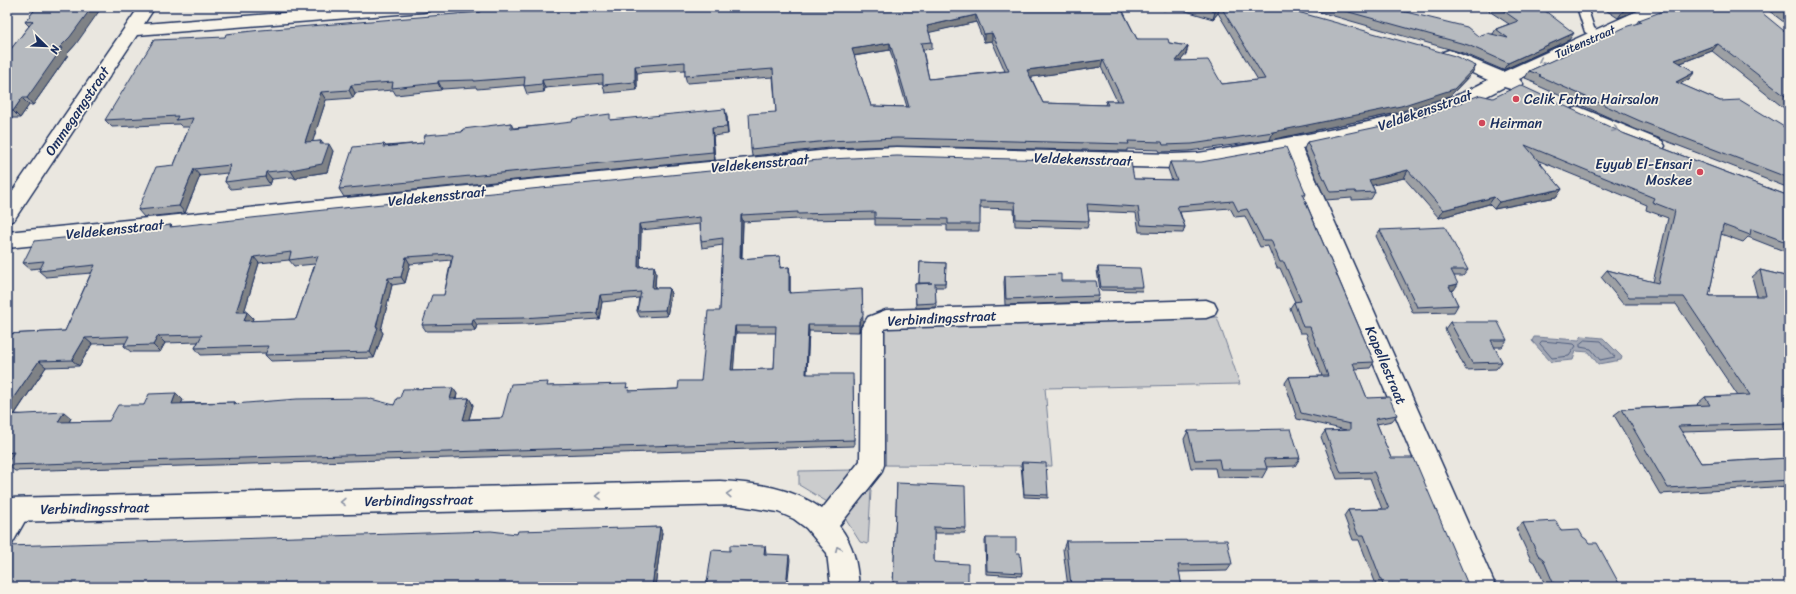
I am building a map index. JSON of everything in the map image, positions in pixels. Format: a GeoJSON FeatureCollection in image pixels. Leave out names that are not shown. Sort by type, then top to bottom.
{"type":"FeatureCollection","features":[{"type":"Feature","properties":{"kind":"street","name":"Ommegangstraat"},"geometry":{"type":"LineString","coordinates":[[7,215],[146,7]]}},
{"type":"Feature","properties":{"kind":"street"},"geometry":{"type":"LineString","coordinates":[[132,30],[423,7]]}},
{"type":"Feature","properties":{"kind":"street","name":"Tuitenstraat"},"geometry":{"type":"LineString","coordinates":[[1503,78],[1643,15],[1667,7]]}},
{"type":"Feature","properties":{"kind":"street"},"geometry":{"type":"LineString","coordinates":[[1434,51],[1457,58],[1531,91]]}},
{"type":"Feature","properties":{"kind":"street","name":"Veldekensstraat"},"geometry":{"type":"LineString","coordinates":[[7,240],[829,157],[898,154],[1173,161],[1198,160],[1290,144],[1390,124],[1461,100],[1492,86],[1503,78]]}},
{"type":"Feature","properties":{"kind":"street"},"geometry":{"type":"LineString","coordinates":[[1565,107],[1627,135],[1672,152]]}},
{"type":"Feature","properties":{"kind":"street","name":"Kapellestraat"},"geometry":{"type":"LineString","coordinates":[[1290,144],[1482,587]]}},
{"type":"Feature","properties":{"kind":"street","name":"Verbindingsstraat"},"geometry":{"type":"LineString","coordinates":[[823,527],[872,465],[872,328],[876,323],[886,319],[1206,309]]}},
{"type":"Feature","properties":{"kind":"street","name":"Verbindingsstraat"},"geometry":{"type":"LineString","coordinates":[[15,510],[720,493],[760,495],[788,503],[806,512],[823,527],[839,550],[845,587]]}},
{"type":"Feature","properties":{"kind":"lane"},"geometry":{"type":"LineString","coordinates":[[1582,7],[1589,30],[1599,36]]}},
{"type":"Feature","properties":{"kind":"lane"},"geometry":{"type":"LineString","coordinates":[[7,539],[15,510]]}},
{"type":"Feature","properties":{"kind":"shaded area"},"geometry":{"type":"Polygon","coordinates":[[[1217,317],[1240,384],[1045,388],[1052,466],[880,465],[875,334],[885,327],[1217,317]]]}},
{"type":"Feature","properties":{"kind":"shaded area"},"geometry":{"type":"Polygon","coordinates":[[[854,470],[829,503],[799,485],[799,471],[854,470]]]}},
{"type":"Feature","properties":{"kind":"shaded area"},"geometry":{"type":"Polygon","coordinates":[[[867,487],[871,490],[868,544],[860,542],[846,520],[844,512],[867,487]]]}},
{"type":"Feature","properties":{"kind":"water"},"geometry":{"type":"Polygon","coordinates":[[[1582,336],[1603,338],[1622,357],[1621,360],[1598,364],[1589,352],[1576,351],[1573,360],[1551,362],[1532,341],[1534,337],[1579,340],[1582,336]]]}},
{"type":"Feature","properties":{"kind":"building"},"geometry":{"type":"Polygon","coordinates":[[[37,7],[92,7],[70,37],[59,48],[62,48],[27,98],[22,98],[13,111],[7,111],[7,54],[33,21],[25,22],[37,7]]]}},
{"type":"Feature","properties":{"kind":"building"},"geometry":{"type":"Polygon","coordinates":[[[480,7],[508,7],[507,10],[552,7],[1124,7],[1121,8],[1137,39],[1168,39],[1169,43],[1188,46],[1176,61],[1208,60],[1222,84],[1265,79],[1221,7],[1280,7],[1455,56],[1476,66],[1454,89],[1401,106],[1273,132],[1192,144],[1163,145],[1162,142],[1128,141],[1129,144],[897,138],[828,141],[751,149],[749,114],[776,112],[773,69],[685,76],[685,62],[635,66],[635,82],[603,85],[603,75],[542,80],[542,84],[524,86],[525,77],[474,81],[438,81],[438,83],[392,88],[393,82],[351,85],[349,90],[321,92],[305,142],[321,141],[320,144],[329,144],[322,164],[291,171],[266,172],[265,177],[225,182],[230,165],[194,169],[179,206],[138,210],[156,167],[174,165],[193,118],[176,120],[178,116],[105,120],[154,40],[225,37],[226,34],[261,30],[480,12],[480,7]],[[976,15],[927,26],[932,42],[921,43],[929,79],[1009,71],[992,33],[984,34],[976,15]],[[890,43],[852,49],[871,106],[909,107],[890,43]],[[1103,60],[1027,70],[1043,103],[1108,105],[1106,101],[1123,101],[1103,60]]]}},
{"type":"Feature","properties":{"kind":"building"},"geometry":{"type":"Polygon","coordinates":[[[1200,7],[1219,7],[1215,12],[1200,7]]]}},
{"type":"Feature","properties":{"kind":"building"},"geometry":{"type":"Polygon","coordinates":[[[1331,7],[1395,7],[1402,11],[1467,27],[1478,36],[1487,33],[1508,38],[1496,29],[1518,21],[1498,7],[1540,7],[1574,33],[1508,63],[1468,45],[1331,7]]]}},
{"type":"Feature","properties":{"kind":"building"},"geometry":{"type":"Polygon","coordinates":[[[1618,7],[1632,7],[1623,11],[1618,7]]]}},
{"type":"Feature","properties":{"kind":"building"},"geometry":{"type":"Polygon","coordinates":[[[1674,7],[1755,7],[1789,35],[1789,99],[1718,44],[1675,60],[1695,72],[1676,82],[1720,101],[1740,100],[1789,130],[1789,178],[1640,121],[1539,76],[1541,75],[1529,71],[1628,26],[1642,22],[1639,20],[1674,7]]]}},
{"type":"Feature","properties":{"kind":"building"},"geometry":{"type":"Polygon","coordinates":[[[1780,7],[1789,7],[1789,14],[1780,7]]]}},
{"type":"Feature","properties":{"kind":"building"},"geometry":{"type":"Polygon","coordinates":[[[1520,85],[1625,134],[1789,196],[1789,243],[1751,229],[1750,235],[1723,225],[1709,296],[1766,296],[1760,270],[1789,277],[1789,423],[1678,426],[1701,463],[1789,458],[1789,480],[1668,488],[1622,409],[1710,405],[1705,397],[1750,395],[1684,297],[1629,297],[1607,270],[1658,283],[1675,211],[1652,202],[1654,198],[1525,145],[1562,189],[1499,202],[1494,197],[1443,210],[1408,170],[1369,180],[1375,192],[1330,192],[1307,142],[1410,120],[1436,112],[1480,95],[1493,98],[1520,85]]]}},
{"type":"Feature","properties":{"kind":"building"},"geometry":{"type":"Polygon","coordinates":[[[725,109],[727,127],[712,128],[713,152],[339,189],[353,147],[384,144],[383,147],[423,143],[425,135],[462,132],[463,129],[511,123],[511,129],[572,122],[573,119],[610,114],[610,120],[725,109]]]}},
{"type":"Feature","properties":{"kind":"building"},"geometry":{"type":"Polygon","coordinates":[[[1286,147],[1306,194],[1302,194],[1374,362],[1353,363],[1367,398],[1389,397],[1397,415],[1375,419],[1391,458],[1414,458],[1469,587],[1384,587],[1364,535],[1358,535],[1348,510],[1389,509],[1374,472],[1341,473],[1325,431],[1350,430],[1350,424],[1301,413],[1289,377],[1328,376],[1310,327],[1303,327],[1294,302],[1301,301],[1284,262],[1280,262],[1271,240],[1263,240],[1247,209],[1238,211],[1233,201],[1177,206],[1185,227],[1141,225],[1138,207],[1087,204],[1089,221],[1016,219],[1015,202],[980,201],[980,224],[948,224],[948,219],[875,218],[875,212],[798,214],[798,212],[741,215],[740,259],[780,256],[780,268],[789,267],[789,293],[862,289],[863,315],[859,321],[859,325],[808,325],[806,374],[853,374],[854,440],[7,465],[14,452],[7,453],[7,415],[64,412],[58,422],[109,421],[118,405],[144,405],[149,394],[176,393],[172,404],[235,402],[234,404],[297,399],[367,398],[394,405],[397,398],[400,398],[403,389],[453,388],[450,399],[469,398],[463,420],[502,418],[511,384],[548,382],[547,386],[627,384],[626,388],[629,387],[628,391],[678,389],[679,381],[701,381],[708,311],[720,311],[723,238],[701,241],[700,217],[639,224],[638,267],[654,266],[652,288],[669,288],[665,310],[637,311],[641,292],[600,295],[597,313],[523,318],[473,319],[472,324],[422,325],[432,295],[444,295],[453,255],[406,257],[401,277],[388,278],[376,327],[378,327],[370,352],[265,355],[269,346],[195,348],[202,335],[158,336],[153,345],[124,346],[129,336],[85,338],[72,360],[39,361],[7,407],[7,334],[65,331],[95,265],[39,271],[44,261],[23,263],[34,241],[130,231],[171,225],[170,227],[829,159],[897,156],[1131,162],[1134,179],[1177,180],[1170,162],[1201,162],[1286,147]],[[291,252],[254,257],[236,312],[247,312],[244,321],[296,319],[318,256],[289,260],[291,252]],[[735,326],[731,370],[774,369],[776,326],[735,326]]]}},
{"type":"Feature","properties":{"kind":"building"},"geometry":{"type":"Polygon","coordinates":[[[1445,227],[1468,270],[1451,270],[1458,284],[1449,286],[1458,305],[1417,307],[1380,230],[1445,227]]]}},
{"type":"Feature","properties":{"kind":"building"},"geometry":{"type":"Polygon","coordinates":[[[920,262],[946,263],[945,283],[935,283],[936,303],[916,304],[915,284],[932,283],[919,283],[920,262]]]}},
{"type":"Feature","properties":{"kind":"building"},"geometry":{"type":"Polygon","coordinates":[[[1098,267],[1140,268],[1143,287],[1101,287],[1098,267]]]}},
{"type":"Feature","properties":{"kind":"building"},"geometry":{"type":"Polygon","coordinates":[[[1061,274],[1061,281],[1096,281],[1099,296],[1006,299],[1005,276],[1061,274]]]}},
{"type":"Feature","properties":{"kind":"building"},"geometry":{"type":"Polygon","coordinates":[[[1450,322],[1498,322],[1507,340],[1491,340],[1502,362],[1472,363],[1450,322]]]}},
{"type":"Feature","properties":{"kind":"building"},"geometry":{"type":"Polygon","coordinates":[[[1291,429],[1300,458],[1264,459],[1267,469],[1221,469],[1219,459],[1195,460],[1188,431],[1291,429]]]}},
{"type":"Feature","properties":{"kind":"building"},"geometry":{"type":"Polygon","coordinates":[[[1022,462],[1046,463],[1048,495],[1024,494],[1022,462]]]}},
{"type":"Feature","properties":{"kind":"building"},"geometry":{"type":"Polygon","coordinates":[[[897,483],[965,486],[966,528],[934,527],[934,562],[968,564],[968,587],[893,587],[897,483]]]}},
{"type":"Feature","properties":{"kind":"building"},"geometry":{"type":"Polygon","coordinates":[[[1556,521],[1561,531],[1579,530],[1589,543],[1597,543],[1621,587],[1555,587],[1543,559],[1538,555],[1523,523],[1556,521]]]}},
{"type":"Feature","properties":{"kind":"building"},"geometry":{"type":"Polygon","coordinates":[[[660,527],[652,587],[431,587],[432,583],[393,587],[7,587],[7,546],[491,531],[517,534],[518,531],[660,527]]]}},
{"type":"Feature","properties":{"kind":"building"},"geometry":{"type":"Polygon","coordinates":[[[986,538],[1016,538],[1016,553],[1020,553],[1022,573],[987,571],[986,538]]]}},
{"type":"Feature","properties":{"kind":"building"},"geometry":{"type":"Polygon","coordinates":[[[1227,540],[1232,564],[1178,565],[1182,587],[1090,587],[1090,585],[1071,585],[1066,541],[1227,540]]]}},
{"type":"Feature","properties":{"kind":"building"},"geometry":{"type":"Polygon","coordinates":[[[730,545],[765,546],[764,554],[789,555],[786,587],[690,587],[691,583],[707,583],[712,550],[730,551],[730,545]]]}},
{"type":"Feature","properties":{"kind":"place","name":"Celik Fatma Hairsalon"},"geometry":{"type":"Point","coordinates":[1516,99]}},
{"type":"Feature","properties":{"kind":"place","name":"Heirman"},"geometry":{"type":"Point","coordinates":[1482,123]}},
{"type":"Feature","properties":{"kind":"place","name":"Eyyub El-Ensari Moskee"},"geometry":{"type":"Point","coordinates":[1700,172]}}]}
